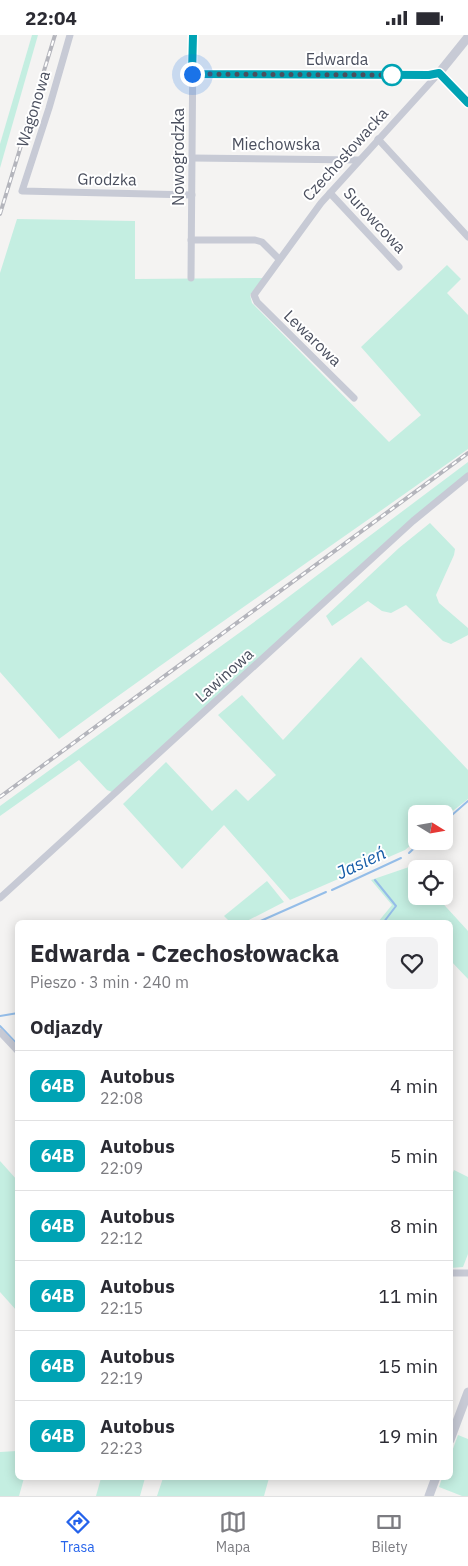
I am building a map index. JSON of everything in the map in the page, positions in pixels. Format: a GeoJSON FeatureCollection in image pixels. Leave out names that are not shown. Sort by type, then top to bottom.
{"type":"FeatureCollection","features":[{"type":"Feature","properties":{"kind":"street","name":"Wagonowa"},"geometry":{"type":"LineString","coordinates":[[22,191],[70,35]]}},
{"type":"Feature","properties":{"kind":"street","name":"Nowogrodzka"},"geometry":{"type":"LineString","coordinates":[[190,279],[193,35]]}},
{"type":"Feature","properties":{"kind":"street","name":"Czechosłowacka"},"geometry":{"type":"LineString","coordinates":[[254,297],[279,259],[330,193],[439,73],[468,37]]}},
{"type":"Feature","properties":{"kind":"street","name":"Edwarda"},"geometry":{"type":"LineString","coordinates":[[192,74],[429,75],[439,73]]}},
{"type":"Feature","properties":{"kind":"street"},"geometry":{"type":"LineString","coordinates":[[439,73],[468,103]]}},
{"type":"Feature","properties":{"kind":"street"},"geometry":{"type":"LineString","coordinates":[[378,139],[468,237]]}},
{"type":"Feature","properties":{"kind":"street","name":"Miechowska"},"geometry":{"type":"LineString","coordinates":[[192,158],[359,160]]}},
{"type":"Feature","properties":{"kind":"street","name":"Grodzka"},"geometry":{"type":"LineString","coordinates":[[22,191],[192,195]]}},
{"type":"Feature","properties":{"kind":"street","name":"Surowcowa"},"geometry":{"type":"LineString","coordinates":[[330,193],[399,267]]}},
{"type":"Feature","properties":{"kind":"street"},"geometry":{"type":"LineString","coordinates":[[191,240],[258,241],[262,242],[279,259]]}},
{"type":"Feature","properties":{"kind":"street","name":"Lewarowa"},"geometry":{"type":"LineString","coordinates":[[254,297],[354,398]]}},
{"type":"Feature","properties":{"kind":"street","name":"Lawinowa"},"geometry":{"type":"LineString","coordinates":[[0,898],[406,528],[468,476]]}},
{"type":"Feature","properties":{"kind":"street"},"geometry":{"type":"LineString","coordinates":[[0,1032],[15,1048]]}},
{"type":"Feature","properties":{"kind":"street"},"geometry":{"type":"LineString","coordinates":[[453,1273],[468,1273]]}},
{"type":"Feature","properties":{"kind":"street"},"geometry":{"type":"LineString","coordinates":[[453,1432],[468,1392]]}},
{"type":"Feature","properties":{"kind":"street"},"geometry":{"type":"LineString","coordinates":[[429,1496],[435,1480]]}},
{"type":"Feature","properties":{"kind":"green space"},"geometry":{"type":"Polygon","coordinates":[[[32,35],[38,35],[0,168],[0,144],[32,35]]]}},
{"type":"Feature","properties":{"kind":"green space"},"geometry":{"type":"Polygon","coordinates":[[[17,219],[135,221],[135,279],[263,278],[250,295],[252,303],[389,442],[421,415],[361,347],[447,265],[461,279],[447,293],[468,315],[468,449],[59,739],[0,672],[0,273],[17,219]]]}},
{"type":"Feature","properties":{"kind":"green space"},"geometry":{"type":"Polygon","coordinates":[[[468,462],[468,473],[418,514],[112,792],[107,790],[79,760],[0,816],[0,806],[279,604],[468,462]]]}},
{"type":"Feature","properties":{"kind":"green space"},"geometry":{"type":"Polygon","coordinates":[[[430,523],[455,549],[436,595],[439,603],[468,628],[468,635],[451,644],[443,641],[406,605],[391,613],[382,611],[368,601],[332,626],[326,616],[399,548],[430,523]]]}},
{"type":"Feature","properties":{"kind":"green space"},"geometry":{"type":"Polygon","coordinates":[[[361,657],[468,770],[468,799],[453,811],[453,805],[408,805],[408,848],[405,850],[290,900],[224,825],[182,869],[123,804],[166,762],[212,811],[236,789],[248,801],[276,775],[218,715],[242,695],[283,740],[361,657]]]}},
{"type":"Feature","properties":{"kind":"green space"},"geometry":{"type":"Polygon","coordinates":[[[408,867],[408,905],[444,905],[468,931],[468,979],[453,963],[453,920],[380,920],[392,905],[371,880],[408,867]]]}},
{"type":"Feature","properties":{"kind":"green space"},"geometry":{"type":"Polygon","coordinates":[[[267,881],[284,902],[249,920],[228,920],[224,916],[267,881]]]}},
{"type":"Feature","properties":{"kind":"green space"},"geometry":{"type":"Polygon","coordinates":[[[0,1161],[15,1178],[15,1309],[0,1292],[0,1161]]]}},
{"type":"Feature","properties":{"kind":"green space"},"geometry":{"type":"Polygon","coordinates":[[[454,1170],[468,1177],[468,1254],[463,1267],[453,1268],[454,1170]]]}},
{"type":"Feature","properties":{"kind":"green space"},"geometry":{"type":"Polygon","coordinates":[[[458,1435],[468,1439],[468,1496],[462,1496],[439,1487],[441,1480],[453,1480],[453,1449],[458,1435]]]}},
{"type":"Feature","properties":{"kind":"green space"},"geometry":{"type":"Polygon","coordinates":[[[15,1451],[15,1480],[23,1480],[19,1496],[0,1496],[0,1452],[15,1451]]]}},
{"type":"Feature","properties":{"kind":"green space"},"geometry":{"type":"Polygon","coordinates":[[[100,1480],[144,1480],[140,1496],[96,1496],[100,1480]]]}},
{"type":"Feature","properties":{"kind":"green space"},"geometry":{"type":"Polygon","coordinates":[[[162,1480],[268,1480],[264,1496],[157,1496],[162,1480]]]}},
{"type":"Feature","properties":{"kind":"waterway","name":"Jasień"},"geometry":{"type":"LineString","coordinates":[[453,814],[468,801]]}},
{"type":"Feature","properties":{"kind":"waterway","name":"Jasień"},"geometry":{"type":"LineString","coordinates":[[409,853],[412,850]]}},
{"type":"Feature","properties":{"kind":"waterway","name":"Jasień"},"geometry":{"type":"LineString","coordinates":[[332,890],[401,858]]}},
{"type":"Feature","properties":{"kind":"waterway"},"geometry":{"type":"LineString","coordinates":[[375,880],[396,906],[385,920]]}},
{"type":"Feature","properties":{"kind":"waterway","name":"Jasień"},"geometry":{"type":"LineString","coordinates":[[263,920],[326,892]]}},
{"type":"Feature","properties":{"kind":"waterway","name":"Jasień"},"geometry":{"type":"LineString","coordinates":[[0,1016],[15,1014]]}},
{"type":"Feature","properties":{"kind":"waterway"},"geometry":{"type":"LineString","coordinates":[[0,1026],[15,1042]]}},
{"type":"Feature","properties":{"kind":"railway"},"geometry":{"type":"LineString","coordinates":[[0,214],[55,35]]}},
{"type":"Feature","properties":{"kind":"railway"},"geometry":{"type":"LineString","coordinates":[[0,797],[468,453]]}},
{"type":"Feature","properties":{"kind":"bus line","name":"64B"},"geometry":{"type":"LineString","coordinates":[[193,35],[192,74],[429,75],[439,73],[468,103]]}},
{"type":"Feature","properties":{"kind":"route"},"geometry":{"type":"LineString","coordinates":[[192,74],[392,75]]}}]}
